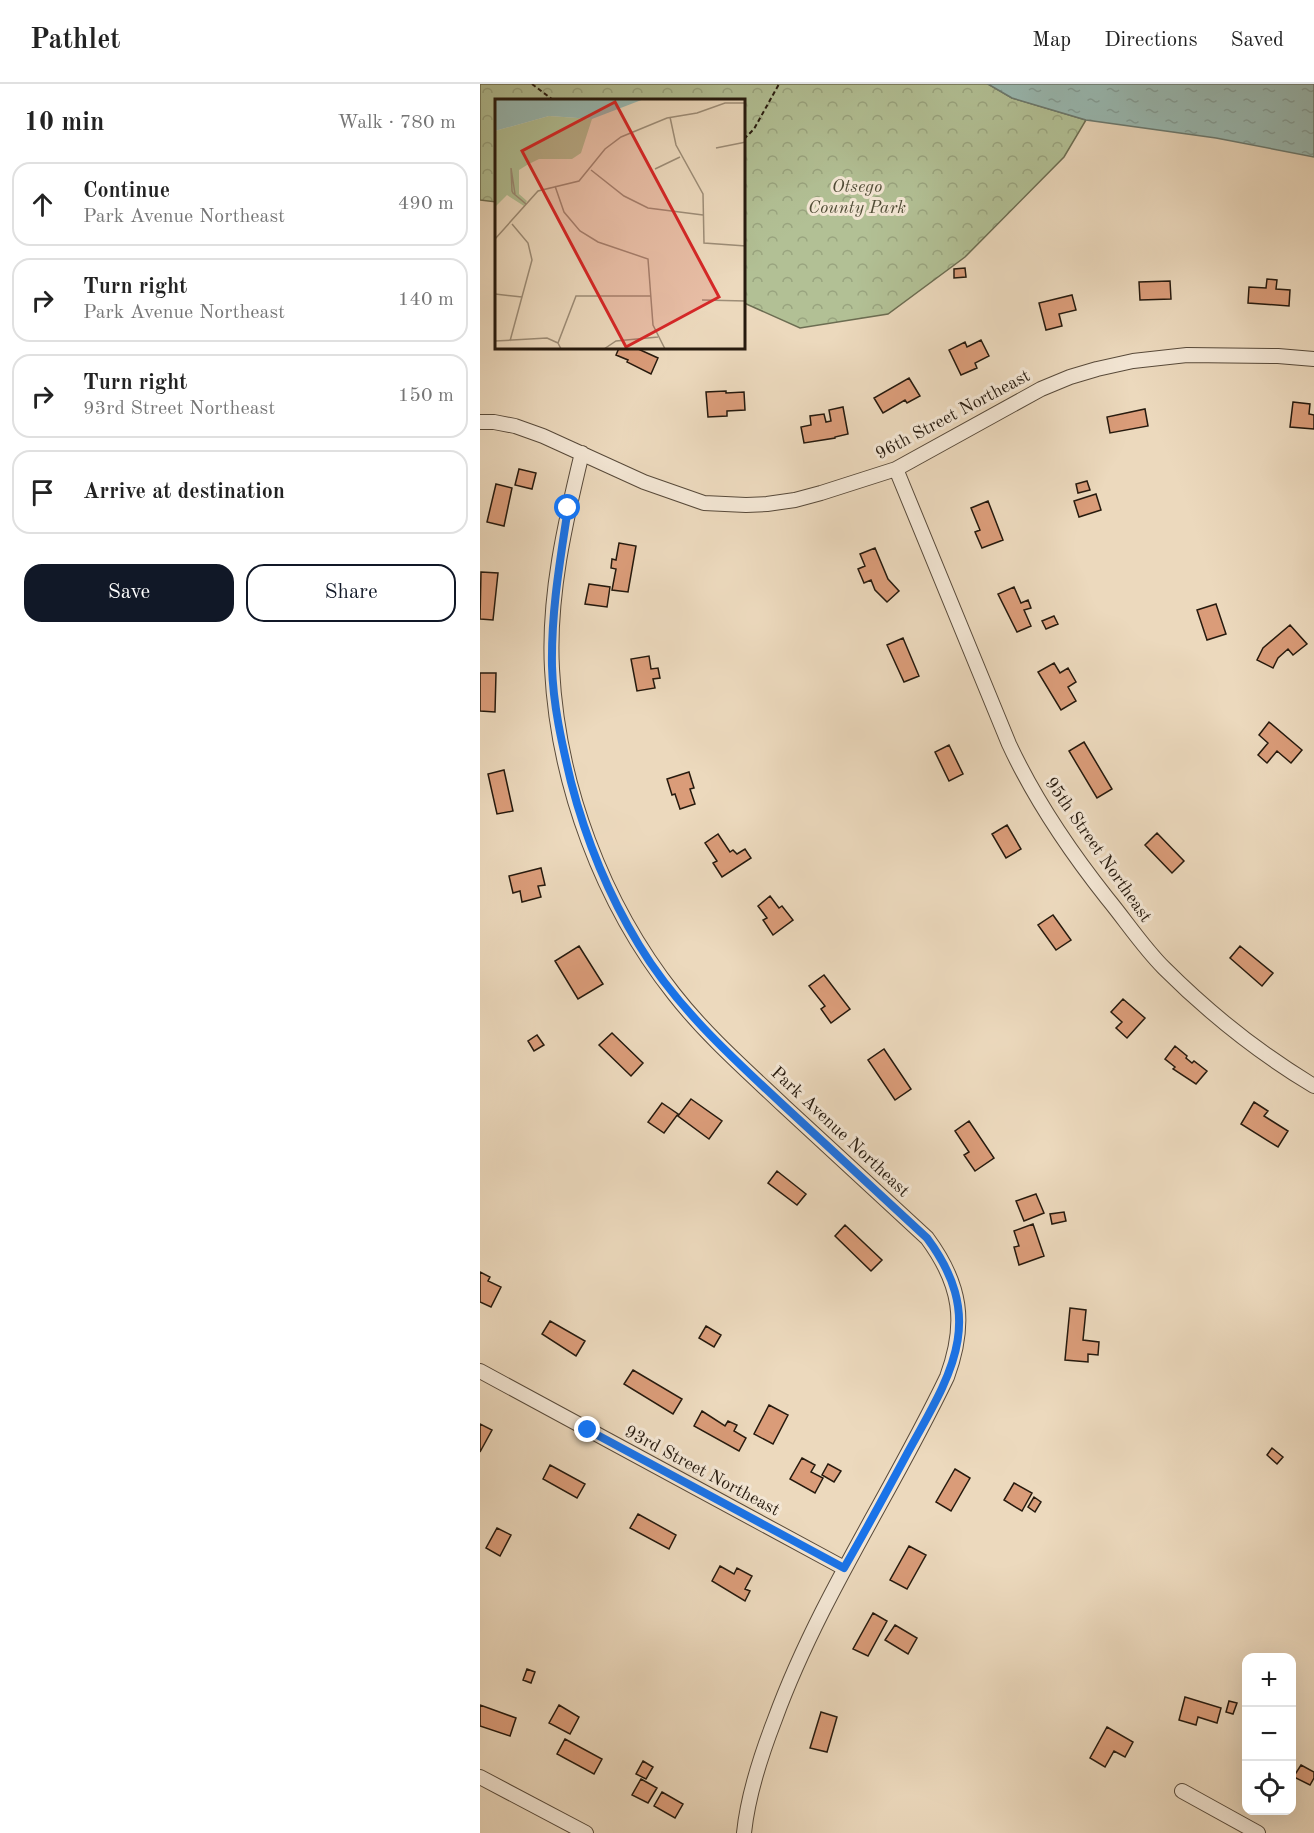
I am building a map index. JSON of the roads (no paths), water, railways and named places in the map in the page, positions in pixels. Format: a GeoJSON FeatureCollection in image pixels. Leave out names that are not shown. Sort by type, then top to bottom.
{"type":"FeatureCollection","features":[{"type":"Feature","properties":{"kind":"street","name":"96th Street Northeast"},"geometry":{"type":"LineString","coordinates":[[480,422],[514,426],[582,453],[644,482],[704,503],[746,505],[795,500],[896,469],[1041,389],[1097,369],[1133,361],[1187,355],[1278,356],[1314,359]]}},
{"type":"Feature","properties":{"kind":"street","name":"Park Avenue Northeast"},"geometry":{"type":"LineString","coordinates":[[582,453],[568,508],[557,577],[552,667],[564,754],[589,841],[608,887],[639,945],[675,995],[739,1064],[927,1238],[942,1258],[953,1281],[958,1303],[959,1328],[956,1353],[947,1377],[933,1407],[844,1568],[788,1683],[755,1779],[744,1833]]}},
{"type":"Feature","properties":{"kind":"street","name":"95th Street Northeast"},"geometry":{"type":"LineString","coordinates":[[896,469],[1023,775],[1071,850],[1128,925],[1164,967],[1226,1025],[1255,1048],[1314,1086]]}},
{"type":"Feature","properties":{"kind":"street","name":"93rd Street Northeast"},"geometry":{"type":"LineString","coordinates":[[480,1371],[844,1568]]}},
{"type":"Feature","properties":{"kind":"street"},"geometry":{"type":"LineString","coordinates":[[480,1777],[586,1833]]}},
{"type":"Feature","properties":{"kind":"street"},"geometry":{"type":"LineString","coordinates":[[1182,1791],[1258,1833]]}},
{"type":"Feature","properties":{"kind":"water"},"geometry":{"type":"Polygon","coordinates":[[[988,84],[1314,84],[1314,157],[1216,138],[1086,120],[1012,98],[988,84]]]}},
{"type":"Feature","properties":{"kind":"park label","name":"Otsego County Park"},"geometry":{"type":"Point","coordinates":[857,197]}}]}
